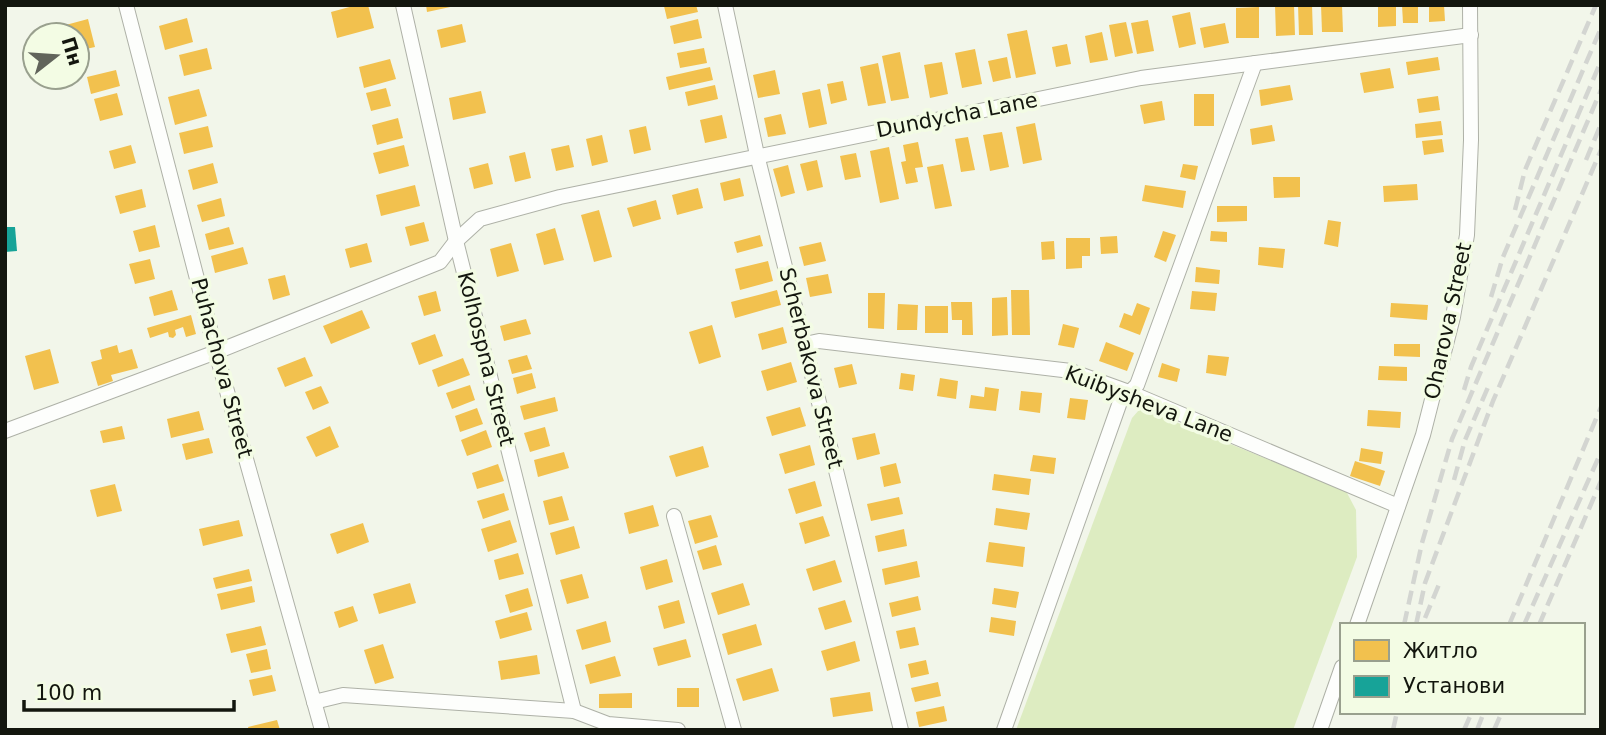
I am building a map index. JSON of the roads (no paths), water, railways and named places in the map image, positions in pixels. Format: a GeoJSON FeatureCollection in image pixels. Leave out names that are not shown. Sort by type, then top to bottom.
{"type":"FeatureCollection","features":[{"type":"Feature","properties":{"kind":"street","name":"Puhachova Street"},"geometry":{"type":"LineString","coordinates":[[126,5],[216,352],[322,730]]}},
{"type":"Feature","properties":{"kind":"street","name":"Kolhospna Street"},"geometry":{"type":"LineString","coordinates":[[403,5],[456,241],[575,711]]}},
{"type":"Feature","properties":{"kind":"street","name":"Scherbakova Street"},"geometry":{"type":"LineString","coordinates":[[725,5],[757,156],[901,730]]}},
{"type":"Feature","properties":{"kind":"street","name":"Oharova Street"},"geometry":{"type":"LineString","coordinates":[[1358,623],[1423,435],[1447,343],[1467,235],[1471,141],[1470,5]]}},
{"type":"Feature","properties":{"kind":"street","name":"Dundycha Lane"},"geometry":{"type":"LineString","coordinates":[[5,430],[216,352],[440,262],[456,241],[480,219],[561,197],[1141,78],[1471,35]]}},
{"type":"Feature","properties":{"kind":"street"},"geometry":{"type":"LineString","coordinates":[[1004,730],[1120,402],[1137,385],[1255,63]]}},
{"type":"Feature","properties":{"kind":"street","name":"Kuibysheva Lane"},"geometry":{"type":"LineString","coordinates":[[805,344],[818,341],[1071,370],[1398,506]]}},
{"type":"Feature","properties":{"kind":"street"},"geometry":{"type":"LineString","coordinates":[[674,516],[734,730]]}},
{"type":"Feature","properties":{"kind":"street"},"geometry":{"type":"LineString","coordinates":[[1320,730],[1340,673]]}},
{"type":"Feature","properties":{"kind":"street"},"geometry":{"type":"LineString","coordinates":[[314,702],[343,695],[575,711],[608,724],[678,730]]}},
{"type":"Feature","properties":{"kind":"railway"},"geometry":{"type":"LineString","coordinates":[[1515,210],[1525,170],[1596,5]]}},
{"type":"Feature","properties":{"kind":"railway"},"geometry":{"type":"LineString","coordinates":[[1491,297],[1503,257],[1601,28]]}},
{"type":"Feature","properties":{"kind":"railway"},"geometry":{"type":"LineString","coordinates":[[1464,390],[1471,367],[1601,61]]}},
{"type":"Feature","properties":{"kind":"railway"},"geometry":{"type":"LineString","coordinates":[[1404,623],[1422,543],[1452,439],[1601,90]]}},
{"type":"Feature","properties":{"kind":"railway"},"geometry":{"type":"LineString","coordinates":[[1586,160],[1601,124]]}},
{"type":"Feature","properties":{"kind":"railway"},"geometry":{"type":"LineString","coordinates":[[1416,623],[1425,583],[1493,401],[1601,150]]}},
{"type":"Feature","properties":{"kind":"railway"},"geometry":{"type":"LineString","coordinates":[[1454,480],[1465,440],[1489,385]]}},
{"type":"Feature","properties":{"kind":"railway"},"geometry":{"type":"LineString","coordinates":[[1510,623],[1601,407]]}},
{"type":"Feature","properties":{"kind":"railway"},"geometry":{"type":"LineString","coordinates":[[1525,623],[1601,452]]}},
{"type":"Feature","properties":{"kind":"railway"},"geometry":{"type":"LineString","coordinates":[[1540,623],[1601,481]]}},
{"type":"Feature","properties":{"kind":"railway"},"geometry":{"type":"LineString","coordinates":[[1425,618],[1440,582]]}},
{"type":"Feature","properties":{"kind":"railway"},"geometry":{"type":"LineString","coordinates":[[1393,730],[1397,714]]}},
{"type":"Feature","properties":{"kind":"railway"},"geometry":{"type":"LineString","coordinates":[[1464,730],[1471,714]]}},
{"type":"Feature","properties":{"kind":"railway"},"geometry":{"type":"LineString","coordinates":[[1477,730],[1483,714]]}},
{"type":"Feature","properties":{"kind":"railway"},"geometry":{"type":"LineString","coordinates":[[1494,730],[1501,714]]}}]}
